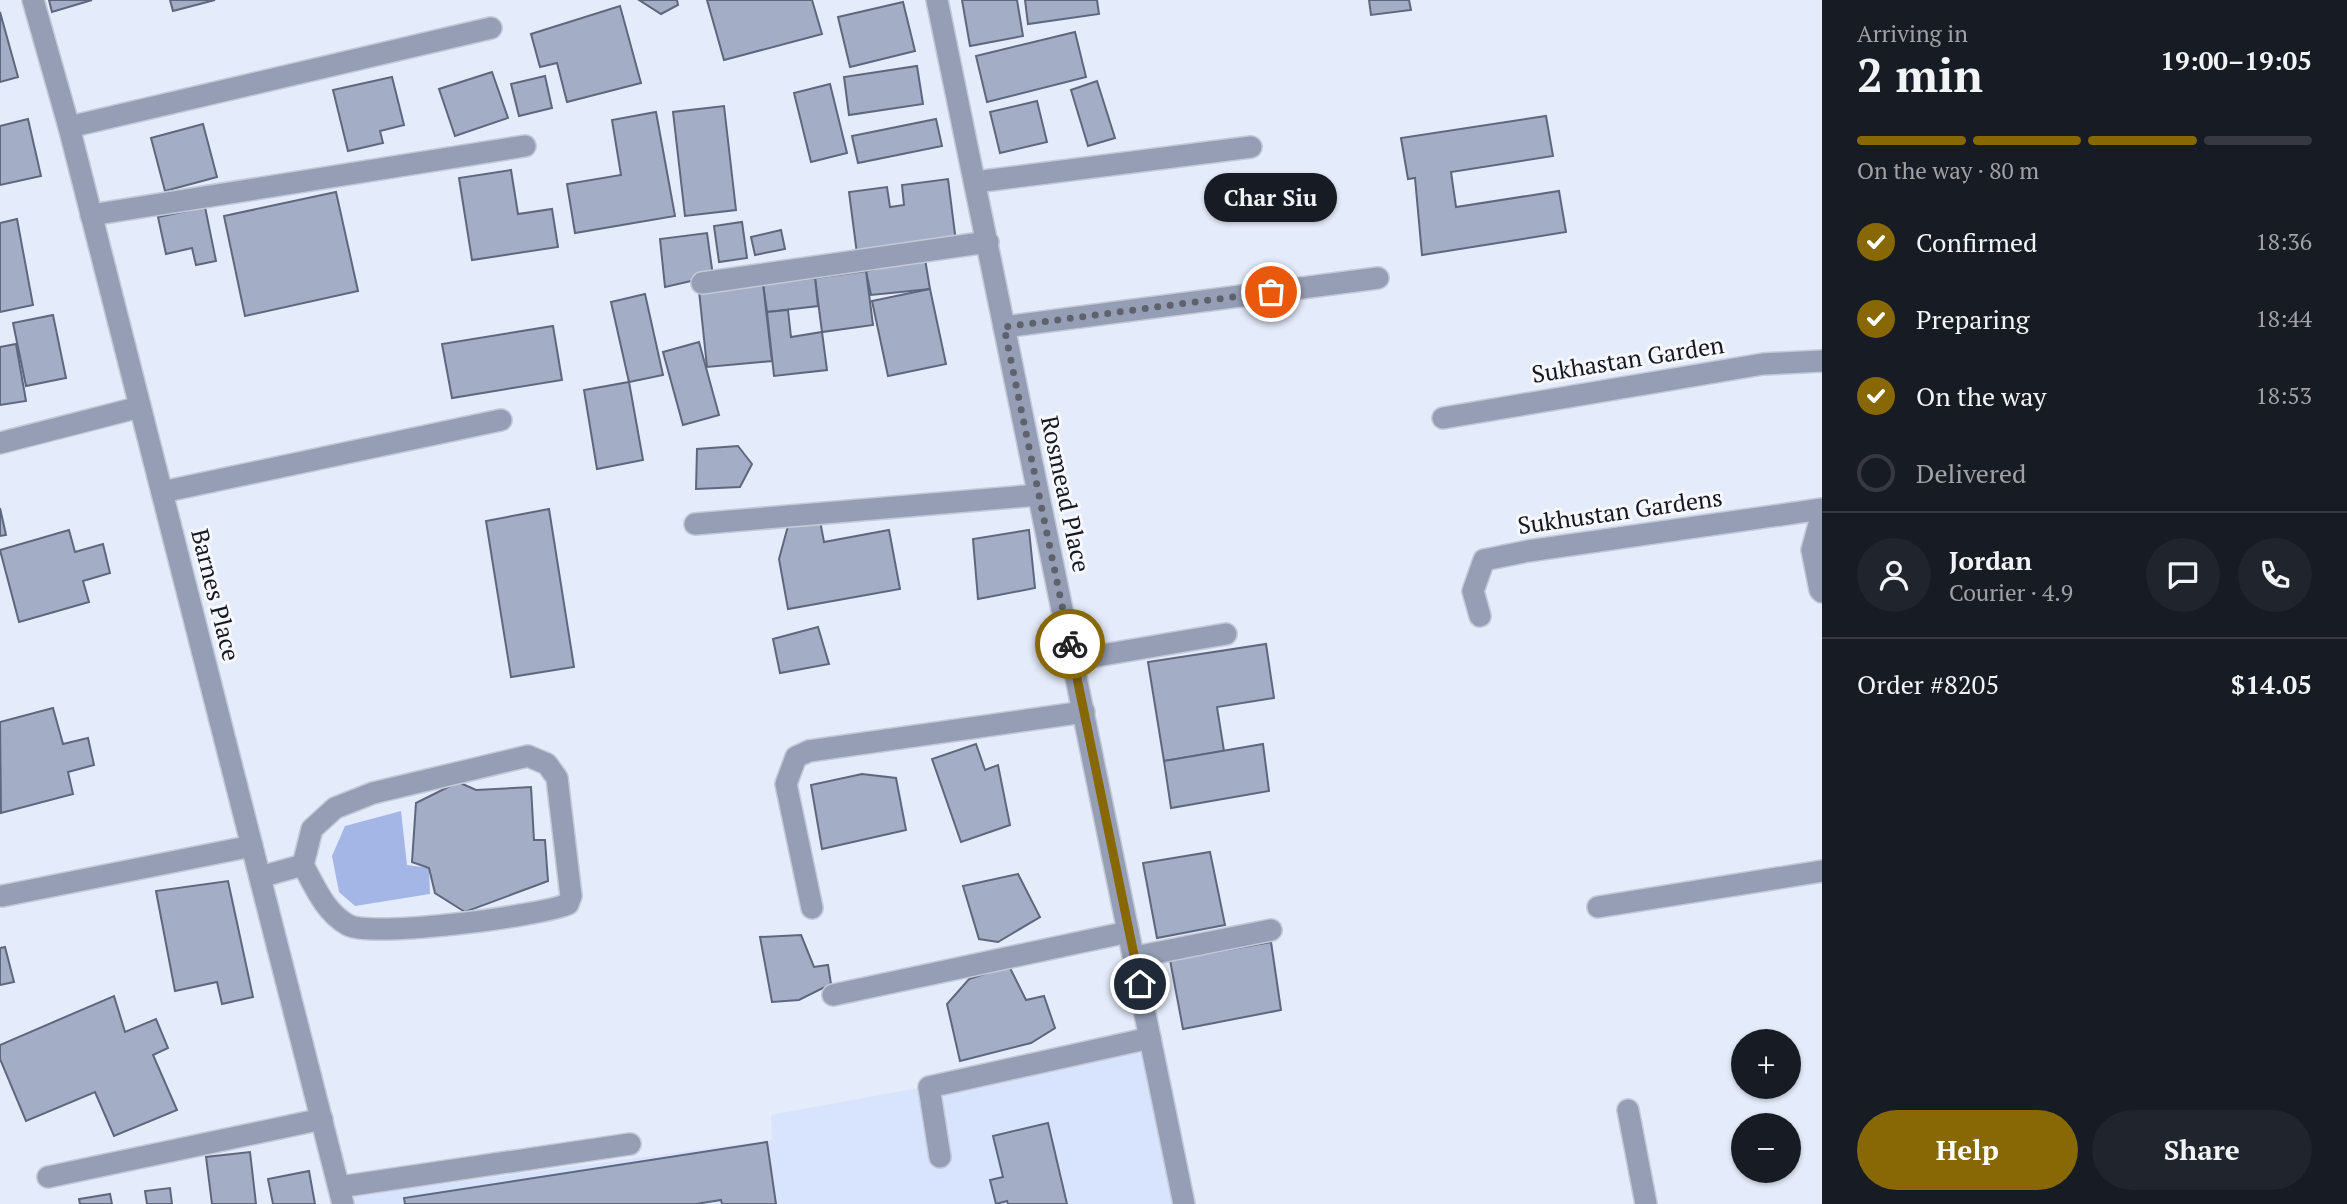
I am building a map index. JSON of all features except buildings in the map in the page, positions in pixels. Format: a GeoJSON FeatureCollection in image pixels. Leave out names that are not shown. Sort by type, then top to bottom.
{"type":"FeatureCollection","features":[{"type":"Feature","properties":{"kind":"street","name":"Barnes Place"},"geometry":{"type":"LineString","coordinates":[[33,0],[69,127],[341,1196]]}},
{"type":"Feature","properties":{"kind":"street","name":"Rosmead Place"},"geometry":{"type":"LineString","coordinates":[[937,0],[1184,1204]]}},
{"type":"Feature","properties":{"kind":"street"},"geometry":{"type":"LineString","coordinates":[[69,127],[491,27]]}},
{"type":"Feature","properties":{"kind":"street"},"geometry":{"type":"LineString","coordinates":[[91,215],[524,146]]}},
{"type":"Feature","properties":{"kind":"street"},"geometry":{"type":"LineString","coordinates":[[975,182],[1251,147]]}},
{"type":"Feature","properties":{"kind":"street"},"geometry":{"type":"LineString","coordinates":[[702,283],[988,242]]}},
{"type":"Feature","properties":{"kind":"street"},"geometry":{"type":"LineString","coordinates":[[1004,327],[1378,278]]}},
{"type":"Feature","properties":{"kind":"street","name":"Sukhastan Garden"},"geometry":{"type":"LineString","coordinates":[[1443,418],[1763,364],[1822,360]]}},
{"type":"Feature","properties":{"kind":"street"},"geometry":{"type":"LineString","coordinates":[[0,443],[140,407]]}},
{"type":"Feature","properties":{"kind":"street"},"geometry":{"type":"LineString","coordinates":[[162,492],[501,420]]}},
{"type":"Feature","properties":{"kind":"street"},"geometry":{"type":"LineString","coordinates":[[695,524],[1038,495]]}},
{"type":"Feature","properties":{"kind":"street"},"geometry":{"type":"LineString","coordinates":[[1822,511],[1812,550],[1822,592]]}},
{"type":"Feature","properties":{"kind":"street","name":"Sukhustan Gardens"},"geometry":{"type":"LineString","coordinates":[[1480,616],[1473,591],[1484,560],[1528,551],[1822,511]]}},
{"type":"Feature","properties":{"kind":"street"},"geometry":{"type":"LineString","coordinates":[[1073,660],[1226,634]]}},
{"type":"Feature","properties":{"kind":"street"},"geometry":{"type":"LineString","coordinates":[[812,908],[786,784],[796,757],[809,751],[1084,712]]}},
{"type":"Feature","properties":{"kind":"street"},"geometry":{"type":"LineString","coordinates":[[528,756],[547,764],[557,778],[571,896],[568,904],[561,907],[450,925],[374,929],[349,926],[324,904],[303,865],[312,829],[335,808],[373,793],[528,756]]}},
{"type":"Feature","properties":{"kind":"street"},"geometry":{"type":"LineString","coordinates":[[2,896],[252,846]]}},
{"type":"Feature","properties":{"kind":"street"},"geometry":{"type":"LineString","coordinates":[[260,877],[303,865]]}},
{"type":"Feature","properties":{"kind":"street"},"geometry":{"type":"LineString","coordinates":[[1598,907],[1822,872]]}},
{"type":"Feature","properties":{"kind":"street"},"geometry":{"type":"LineString","coordinates":[[1135,957],[1271,930]]}},
{"type":"Feature","properties":{"kind":"street"},"geometry":{"type":"LineString","coordinates":[[834,995],[1128,932]]}},
{"type":"Feature","properties":{"kind":"street"},"geometry":{"type":"LineString","coordinates":[[940,1157],[929,1087],[1150,1038]]}},
{"type":"Feature","properties":{"kind":"street"},"geometry":{"type":"LineString","coordinates":[[1628,1110],[1646,1204]]}},
{"type":"Feature","properties":{"kind":"street"},"geometry":{"type":"LineString","coordinates":[[48,1177],[322,1119]]}},
{"type":"Feature","properties":{"kind":"street"},"geometry":{"type":"LineString","coordinates":[[341,1196],[630,1144]]}},
{"type":"Feature","properties":{"kind":"shaded area"},"geometry":{"type":"Polygon","coordinates":[[[401,811],[407,865],[429,868],[430,894],[355,906],[339,892],[332,856],[345,826],[401,811]]]}},
{"type":"Feature","properties":{"kind":"shaded area"},"geometry":{"type":"Polygon","coordinates":[[[1143,1047],[1174,1204],[355,1204],[353,1196],[772,1140],[771,1115],[1143,1047]]]}},
{"type":"Feature","properties":{"kind":"way so far"},"geometry":{"type":"LineString","coordinates":[[1070,644],[1004,327],[1271,292]]}},
{"type":"Feature","properties":{"kind":"place","name":"Char Siu"},"geometry":{"type":"Point","coordinates":[1271,292]}},
{"type":"Feature","properties":{"kind":"route"},"geometry":{"type":"LineString","coordinates":[[1070,644],[1140,984]]}}]}
